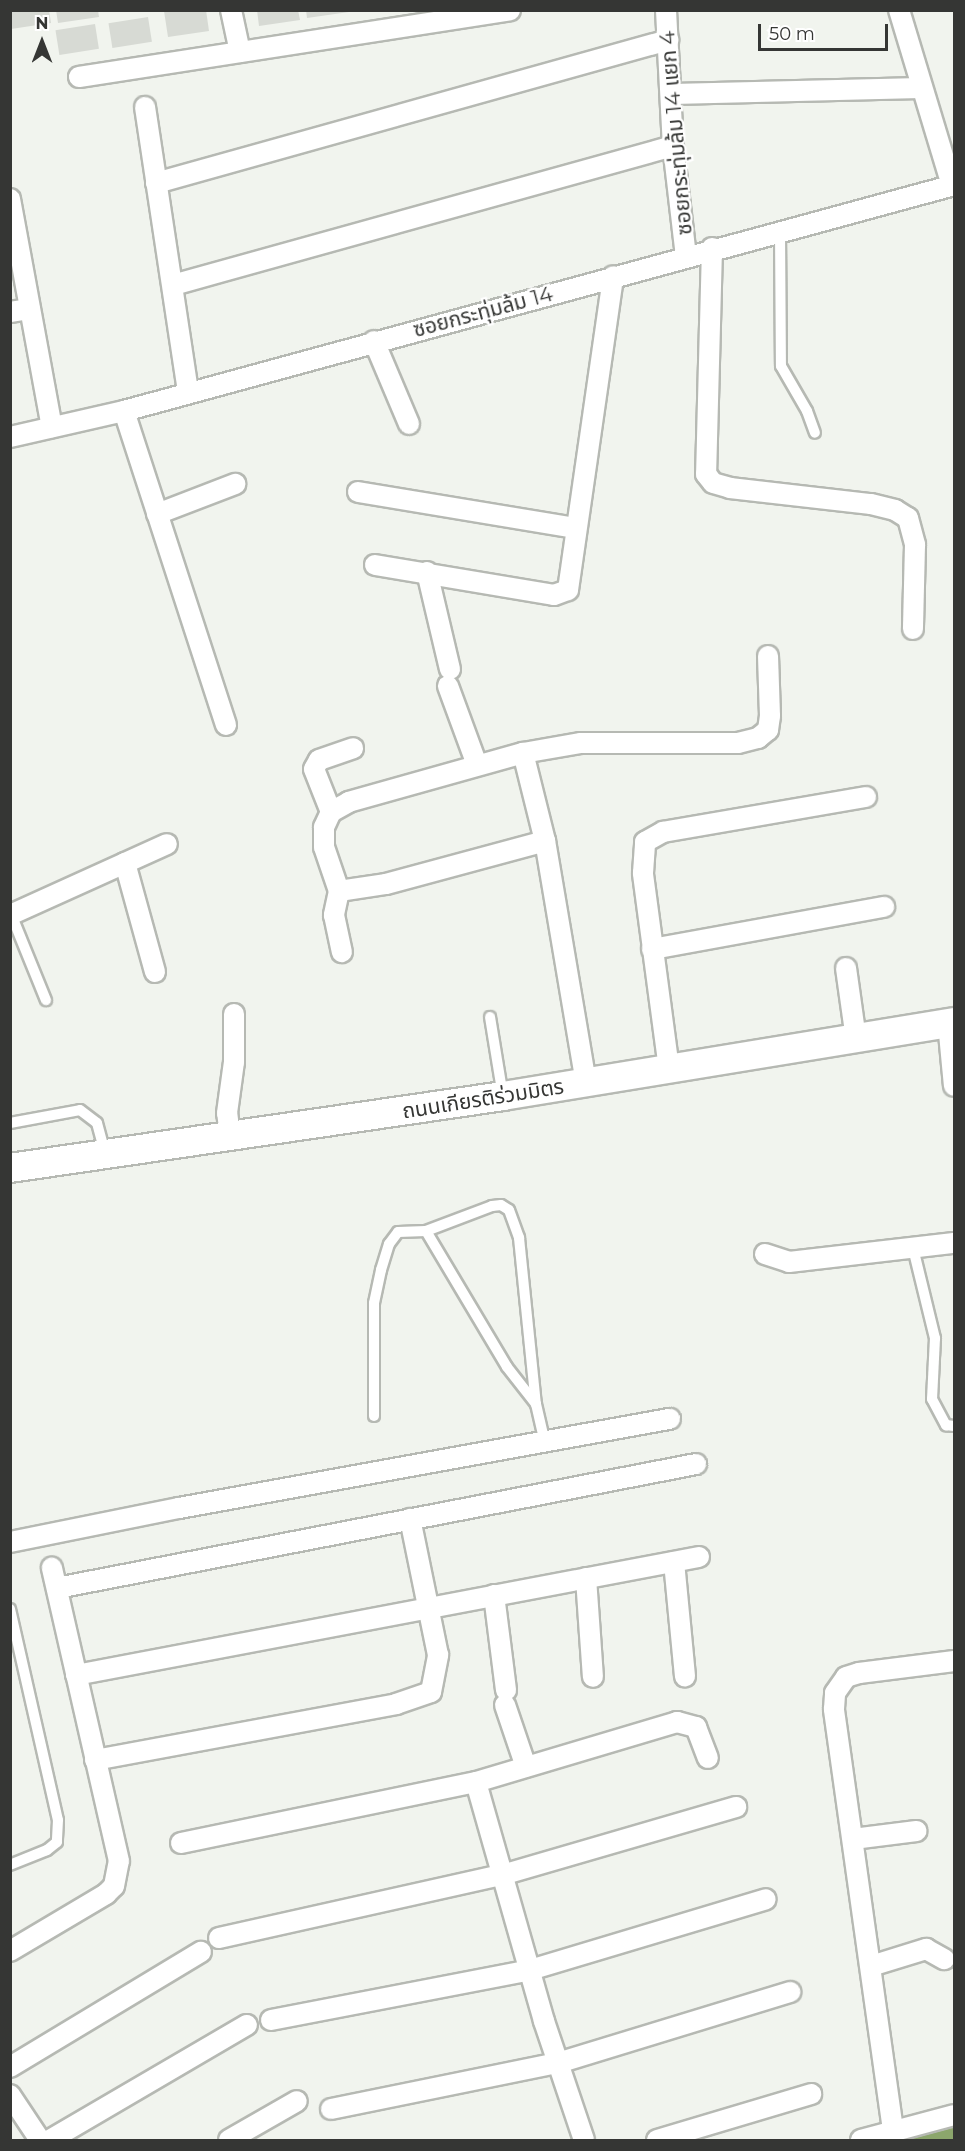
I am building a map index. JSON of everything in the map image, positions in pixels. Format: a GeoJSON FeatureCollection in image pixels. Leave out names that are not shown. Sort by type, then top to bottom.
{"type":"FeatureCollection","features":[{"type":"Feature","properties":{"kind":"street"},"geometry":{"type":"LineString","coordinates":[[231,10],[240,52]]}},
{"type":"Feature","properties":{"kind":"street"},"geometry":{"type":"LineString","coordinates":[[79,77],[510,10]]}},
{"type":"Feature","properties":{"kind":"street","name":"ซอยกระทุ่มล้ม 14 แยก 4"},"geometry":{"type":"LineString","coordinates":[[666,10],[673,146],[686,256]]}},
{"type":"Feature","properties":{"kind":"street"},"geometry":{"type":"LineString","coordinates":[[899,10],[921,88],[953,185]]}},
{"type":"Feature","properties":{"kind":"street"},"geometry":{"type":"LineString","coordinates":[[156,183],[668,40]]}},
{"type":"Feature","properties":{"kind":"street"},"geometry":{"type":"LineString","coordinates":[[672,94],[921,88]]}},
{"type":"Feature","properties":{"kind":"street"},"geometry":{"type":"LineString","coordinates":[[145,106],[188,392]]}},
{"type":"Feature","properties":{"kind":"street"},"geometry":{"type":"LineString","coordinates":[[173,285],[673,146]]}},
{"type":"Feature","properties":{"kind":"street","name":"ซอยกระทุ่มล้ม 14"},"geometry":{"type":"LineString","coordinates":[[10,437],[124,411],[712,248],[953,185]]}},
{"type":"Feature","properties":{"kind":"street"},"geometry":{"type":"LineString","coordinates":[[10,198],[52,427]]}},
{"type":"Feature","properties":{"kind":"street"},"geometry":{"type":"LineString","coordinates":[[712,248],[706,474],[713,483],[730,488],[871,504],[895,510],[908,518],[915,545],[913,629]]}},
{"type":"Feature","properties":{"kind":"street"},"geometry":{"type":"LineString","coordinates":[[375,565],[563,594],[570,580],[613,276]]}},
{"type":"Feature","properties":{"kind":"street"},"geometry":{"type":"LineString","coordinates":[[10,312],[30,309]]}},
{"type":"Feature","properties":{"kind":"street"},"geometry":{"type":"LineString","coordinates":[[375,341],[408,424]]}},
{"type":"Feature","properties":{"kind":"street"},"geometry":{"type":"LineString","coordinates":[[124,411],[226,725]]}},
{"type":"Feature","properties":{"kind":"street"},"geometry":{"type":"LineString","coordinates":[[156,514],[235,484]]}},
{"type":"Feature","properties":{"kind":"street"},"geometry":{"type":"LineString","coordinates":[[358,492],[576,528]]}},
{"type":"Feature","properties":{"kind":"street"},"geometry":{"type":"LineString","coordinates":[[427,572],[449,678],[477,765]]}},
{"type":"Feature","properties":{"kind":"street"},"geometry":{"type":"LineString","coordinates":[[342,952],[334,915],[339,891],[324,847],[324,827],[331,812],[391,788],[523,753],[580,743],[730,743],[758,738],[768,730],[771,716],[768,656]]}},
{"type":"Feature","properties":{"kind":"street"},"geometry":{"type":"LineString","coordinates":[[331,812],[314,769],[319,760],[353,748]]}},
{"type":"Feature","properties":{"kind":"street"},"geometry":{"type":"LineString","coordinates":[[523,753],[545,841],[586,1083]]}},
{"type":"Feature","properties":{"kind":"street"},"geometry":{"type":"LineString","coordinates":[[669,1070],[652,949],[642,854],[645,842],[652,836],[866,797]]}},
{"type":"Feature","properties":{"kind":"street"},"geometry":{"type":"LineString","coordinates":[[339,891],[386,884],[545,841]]}},
{"type":"Feature","properties":{"kind":"street"},"geometry":{"type":"LineString","coordinates":[[11,915],[167,844]]}},
{"type":"Feature","properties":{"kind":"street"},"geometry":{"type":"LineString","coordinates":[[125,863],[155,972]]}},
{"type":"Feature","properties":{"kind":"street"},"geometry":{"type":"LineString","coordinates":[[652,949],[884,907]]}},
{"type":"Feature","properties":{"kind":"street"},"geometry":{"type":"LineString","coordinates":[[846,968],[856,1039]]}},
{"type":"Feature","properties":{"kind":"street"},"geometry":{"type":"LineString","coordinates":[[230,1136],[227,1113],[236,1041],[234,1014]]}},
{"type":"Feature","properties":{"kind":"street"},"geometry":{"type":"LineString","coordinates":[[951,1023],[954,1086]]}},
{"type":"Feature","properties":{"kind":"street","name":"ถนนเกียรติร่วมมิตร"},"geometry":{"type":"LineString","coordinates":[[10,1168],[503,1096],[951,1023]]}},
{"type":"Feature","properties":{"kind":"street"},"geometry":{"type":"LineString","coordinates":[[765,1254],[789,1262],[954,1243]]}},
{"type":"Feature","properties":{"kind":"street"},"geometry":{"type":"LineString","coordinates":[[10,1542],[670,1419]]}},
{"type":"Feature","properties":{"kind":"street"},"geometry":{"type":"LineString","coordinates":[[57,1588],[696,1464]]}},
{"type":"Feature","properties":{"kind":"street"},"geometry":{"type":"LineString","coordinates":[[95,1760],[355,1712],[426,1695],[435,1685],[437,1674],[430,1607],[410,1519]]}},
{"type":"Feature","properties":{"kind":"street"},"geometry":{"type":"LineString","coordinates":[[76,1675],[699,1557]]}},
{"type":"Feature","properties":{"kind":"street"},"geometry":{"type":"LineString","coordinates":[[674,1562],[686,1676]]}},
{"type":"Feature","properties":{"kind":"street"},"geometry":{"type":"LineString","coordinates":[[10,1951],[114,1886],[119,1861],[115,1831],[95,1760],[52,1568]]}},
{"type":"Feature","properties":{"kind":"street"},"geometry":{"type":"LineString","coordinates":[[586,1578],[593,1677]]}},
{"type":"Feature","properties":{"kind":"street"},"geometry":{"type":"LineString","coordinates":[[494,1595],[505,1698],[526,1767]]}},
{"type":"Feature","properties":{"kind":"street"},"geometry":{"type":"LineString","coordinates":[[893,2130],[834,1709],[835,1693],[846,1677],[859,1673],[954,1661]]}},
{"type":"Feature","properties":{"kind":"street"},"geometry":{"type":"LineString","coordinates":[[181,1843],[476,1782],[677,1722],[696,1727],[708,1758]]}},
{"type":"Feature","properties":{"kind":"street"},"geometry":{"type":"LineString","coordinates":[[476,1782],[558,2063],[584,2140]]}},
{"type":"Feature","properties":{"kind":"street"},"geometry":{"type":"LineString","coordinates":[[219,1938],[502,1875],[736,1807]]}},
{"type":"Feature","properties":{"kind":"street"},"geometry":{"type":"LineString","coordinates":[[853,1839],[916,1831]]}},
{"type":"Feature","properties":{"kind":"street"},"geometry":{"type":"LineString","coordinates":[[271,2020],[530,1970],[766,1899]]}},
{"type":"Feature","properties":{"kind":"street"},"geometry":{"type":"LineString","coordinates":[[871,1966],[926,1949],[944,1959]]}},
{"type":"Feature","properties":{"kind":"street"},"geometry":{"type":"LineString","coordinates":[[10,2067],[201,1952]]}},
{"type":"Feature","properties":{"kind":"street"},"geometry":{"type":"LineString","coordinates":[[331,2109],[558,2063],[790,1992]]}},
{"type":"Feature","properties":{"kind":"street"},"geometry":{"type":"LineString","coordinates":[[50,2140],[247,2025]]}},
{"type":"Feature","properties":{"kind":"street"},"geometry":{"type":"LineString","coordinates":[[657,2140],[811,2094]]}},
{"type":"Feature","properties":{"kind":"street"},"geometry":{"type":"LineString","coordinates":[[10,2095],[40,2140]]}},
{"type":"Feature","properties":{"kind":"street"},"geometry":{"type":"LineString","coordinates":[[230,2140],[297,2102]]}},
{"type":"Feature","properties":{"kind":"street"},"geometry":{"type":"LineString","coordinates":[[861,2140],[954,2115]]}},
{"type":"Feature","properties":{"kind":"lane"},"geometry":{"type":"LineString","coordinates":[[780,231],[781,366],[807,411],[815,433]]}},
{"type":"Feature","properties":{"kind":"lane"},"geometry":{"type":"LineString","coordinates":[[11,915],[46,1000]]}},
{"type":"Feature","properties":{"kind":"lane"},"geometry":{"type":"LineString","coordinates":[[490,1017],[503,1096]]}},
{"type":"Feature","properties":{"kind":"lane"},"geometry":{"type":"LineString","coordinates":[[10,1123],[80,1110],[97,1124],[105,1153]]}},
{"type":"Feature","properties":{"kind":"lane"},"geometry":{"type":"LineString","coordinates":[[374,1416],[375,1303],[389,1244],[398,1232],[426,1231],[492,1206],[501,1205],[509,1210],[519,1238],[536,1404],[545,1442]]}},
{"type":"Feature","properties":{"kind":"lane"},"geometry":{"type":"LineString","coordinates":[[426,1231],[507,1367],[536,1404]]}},
{"type":"Feature","properties":{"kind":"lane"},"geometry":{"type":"LineString","coordinates":[[913,1248],[935,1338],[932,1399],[946,1425],[954,1426]]}},
{"type":"Feature","properties":{"kind":"lane"},"geometry":{"type":"LineString","coordinates":[[10,1610],[58,1820],[57,1842],[47,1850],[10,1865]]}},
{"type":"Feature","properties":{"kind":"building"},"geometry":{"type":"Polygon","coordinates":[[[10,10],[49,10],[51,23],[11,29],[10,10]]]}},
{"type":"Feature","properties":{"kind":"building"},"geometry":{"type":"Polygon","coordinates":[[[56,10],[98,10],[99,17],[58,23],[56,10]]]}},
{"type":"Feature","properties":{"kind":"building"},"geometry":{"type":"Polygon","coordinates":[[[206,10],[209,31],[168,37],[164,11],[206,10]]]}},
{"type":"Feature","properties":{"kind":"building"},"geometry":{"type":"Polygon","coordinates":[[[257,10],[298,10],[300,20],[259,26],[257,10]]]}},
{"type":"Feature","properties":{"kind":"building"},"geometry":{"type":"Polygon","coordinates":[[[306,10],[349,10],[349,12],[307,18],[306,10]]]}},
{"type":"Feature","properties":{"kind":"building"},"geometry":{"type":"Polygon","coordinates":[[[148,17],[152,42],[112,48],[108,23],[148,17]]]}},
{"type":"Feature","properties":{"kind":"building"},"geometry":{"type":"Polygon","coordinates":[[[95,24],[99,49],[59,55],[55,30],[95,24]]]}},
{"type":"Feature","properties":{"kind":"waterway"},"geometry":{"type":"LineString","coordinates":[[904,2140],[954,2133]]}}]}
